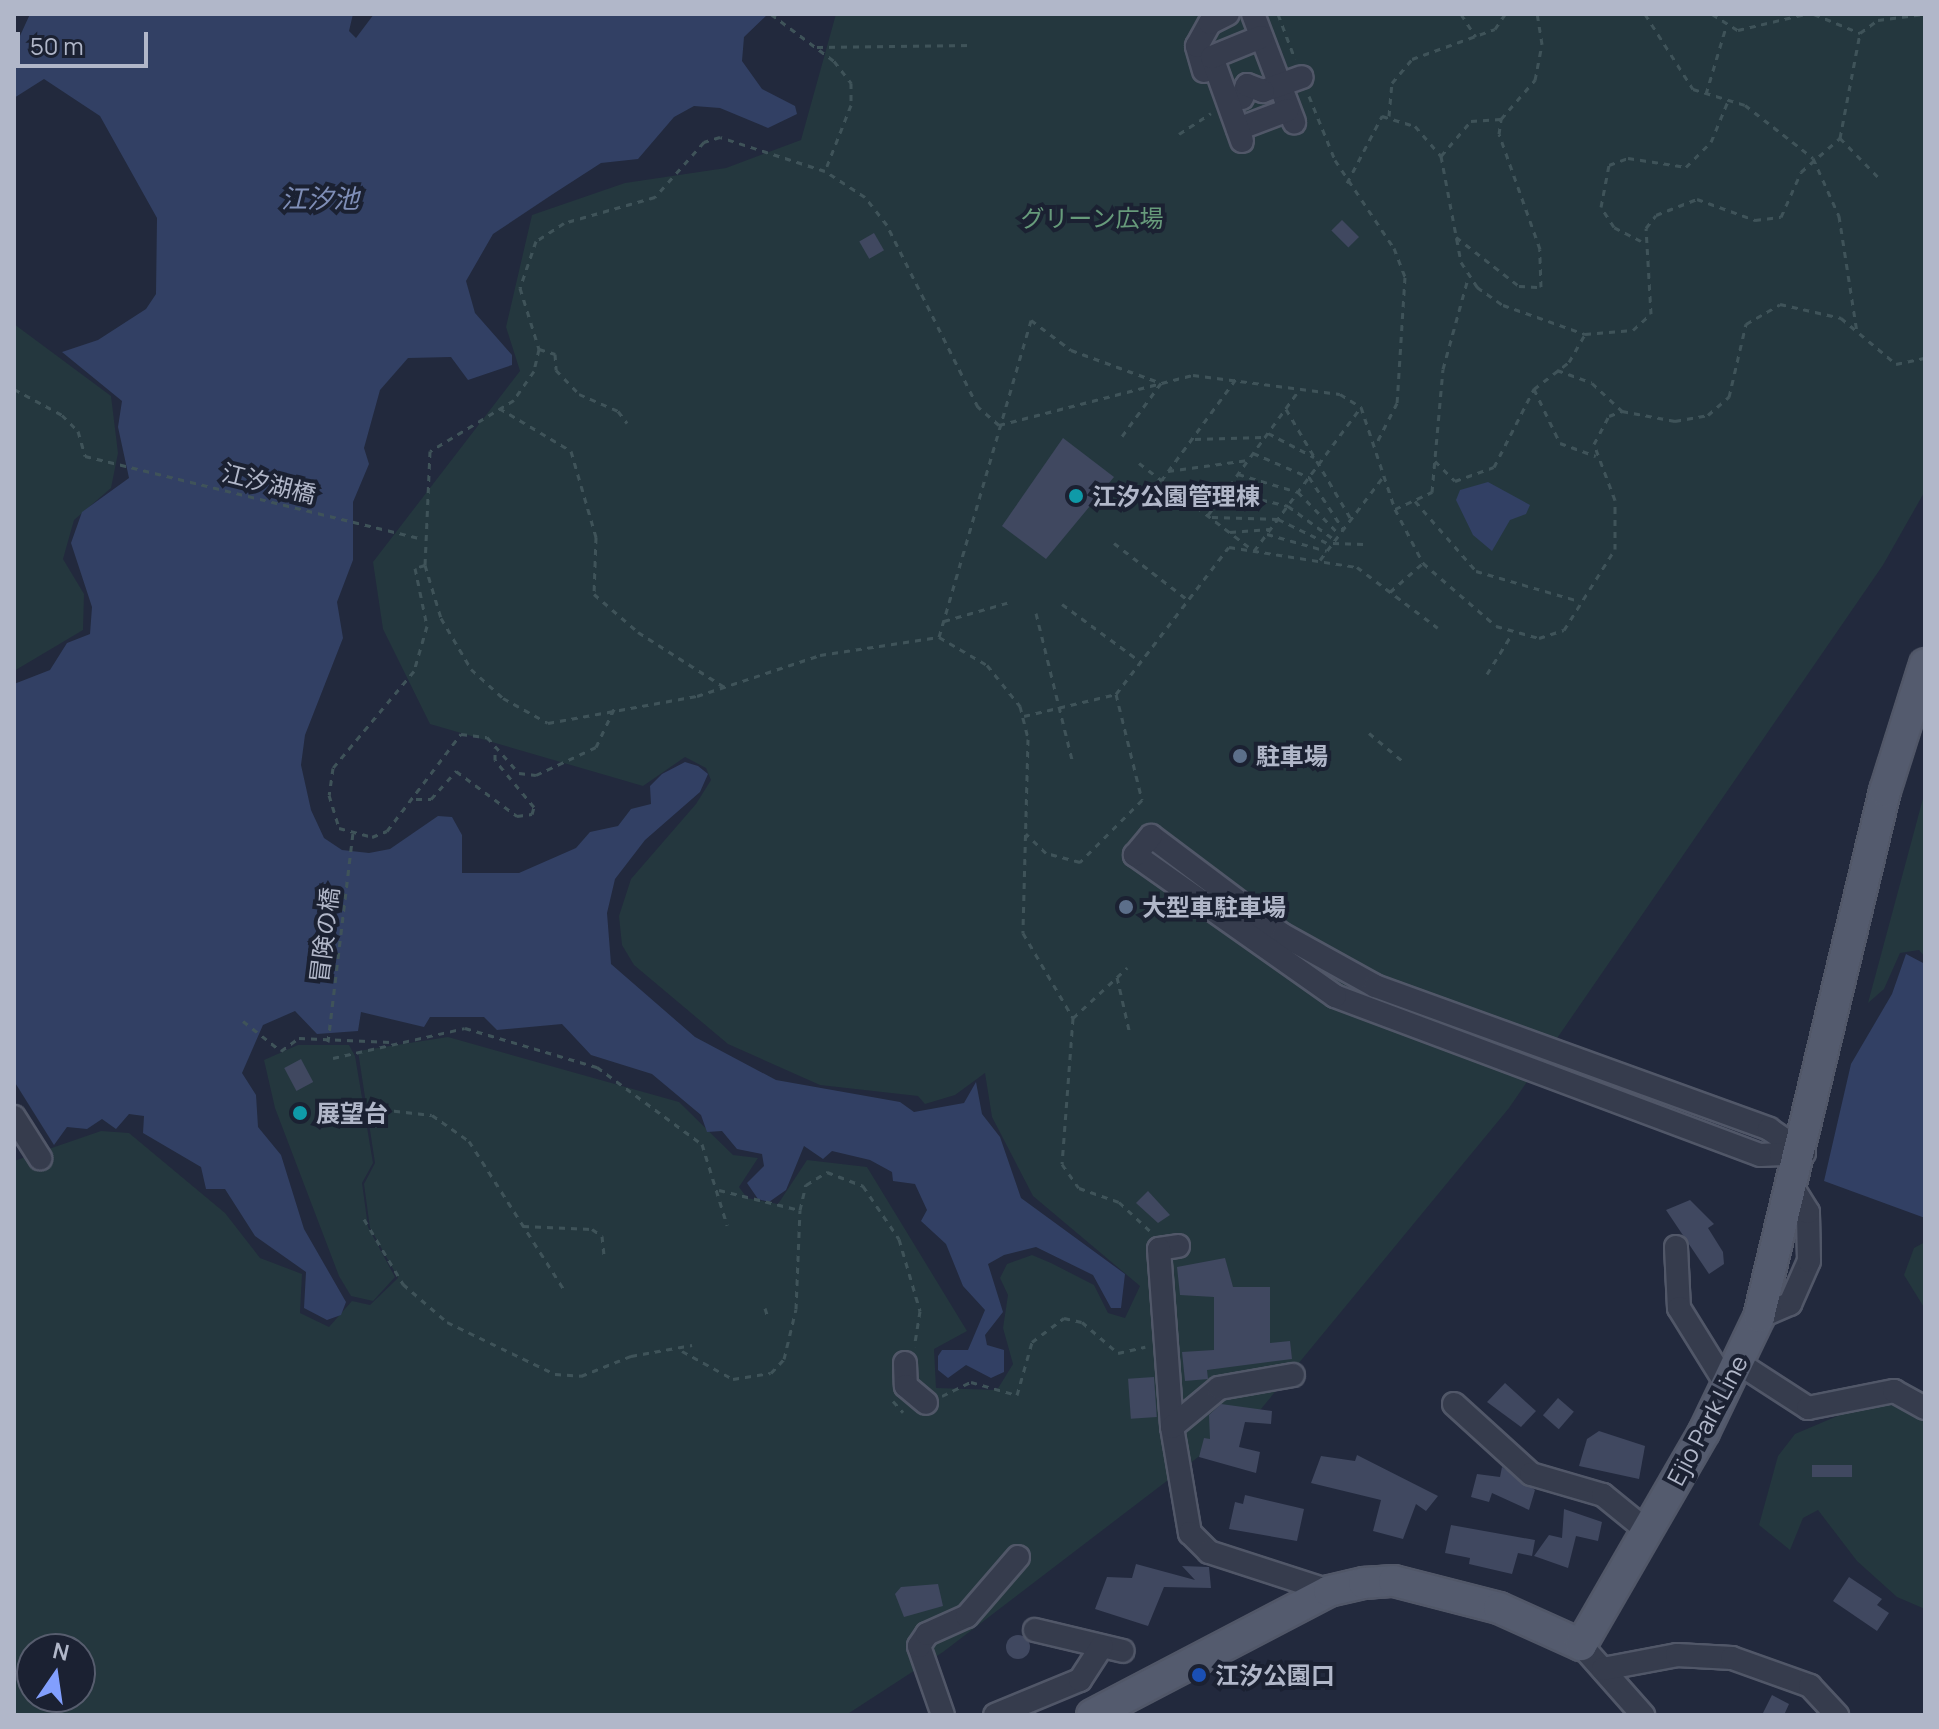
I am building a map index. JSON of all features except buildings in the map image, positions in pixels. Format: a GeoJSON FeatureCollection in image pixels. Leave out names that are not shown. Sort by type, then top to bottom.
{"type":"FeatureCollection","features":[{"type":"Feature","properties":{"kind":"main road","name":"Ejio Park Line"},"geometry":{"type":"LineString","coordinates":[[1581,1645],[1734,1376],[1759,1317],[1795,1191],[1885,791],[1925,664]]}},
{"type":"Feature","properties":{"kind":"main road"},"geometry":{"type":"LineString","coordinates":[[1092,1715],[1329,1591],[1394,1581],[1499,1608],[1581,1645]]}},
{"type":"Feature","properties":{"kind":"street"},"geometry":{"type":"LineString","coordinates":[[1204,71],[1197,46],[1210,23],[1228,14]]}},
{"type":"Feature","properties":{"kind":"street"},"geometry":{"type":"LineString","coordinates":[[1240,135],[1250,101],[1261,37],[1253,14]]}},
{"type":"Feature","properties":{"kind":"street"},"geometry":{"type":"LineString","coordinates":[[1261,37],[1212,57],[1250,101],[1291,116]]}},
{"type":"Feature","properties":{"kind":"street"},"geometry":{"type":"LineString","coordinates":[[1250,101],[1302,77]]}},
{"type":"Feature","properties":{"kind":"street"},"geometry":{"type":"LineString","coordinates":[[1151,836],[1283,935],[1375,986],[1769,1129],[1804,1153],[1760,1155],[1369,1012],[1293,973],[1135,855],[1151,836]]}},
{"type":"Feature","properties":{"kind":"street"},"geometry":{"type":"LineString","coordinates":[[14,1117],[40,1158]]}},
{"type":"Feature","properties":{"kind":"street"},"geometry":{"type":"LineString","coordinates":[[1168,1247],[1166,1329],[1172,1427],[1182,1507],[1190,1533],[1209,1552],[1329,1591]]}},
{"type":"Feature","properties":{"kind":"street"},"geometry":{"type":"LineString","coordinates":[[1676,1247],[1679,1308],[1734,1376],[1808,1408],[1894,1391],[1925,1408]]}},
{"type":"Feature","properties":{"kind":"street"},"geometry":{"type":"LineString","coordinates":[[905,1363],[906,1386],[926,1403]]}},
{"type":"Feature","properties":{"kind":"street"},"geometry":{"type":"LineString","coordinates":[[1172,1427],[1219,1388],[1255,1377],[1293,1375]]}},
{"type":"Feature","properties":{"kind":"street"},"geometry":{"type":"LineString","coordinates":[[1242,1397],[1252,1392],[1255,1377]]}},
{"type":"Feature","properties":{"kind":"street"},"geometry":{"type":"LineString","coordinates":[[1454,1404],[1490,1441],[1531,1474],[1603,1495],[1646,1530]]}},
{"type":"Feature","properties":{"kind":"street"},"geometry":{"type":"LineString","coordinates":[[1480,1462],[1490,1441]]}},
{"type":"Feature","properties":{"kind":"street"},"geometry":{"type":"LineString","coordinates":[[943,1715],[919,1646],[927,1634],[967,1616],[1018,1557]]}},
{"type":"Feature","properties":{"kind":"street"},"geometry":{"type":"LineString","coordinates":[[995,1715],[1080,1680],[1112,1648],[1035,1630]]}},
{"type":"Feature","properties":{"kind":"street"},"geometry":{"type":"LineString","coordinates":[[1581,1645],[1643,1715]]}},
{"type":"Feature","properties":{"kind":"street"},"geometry":{"type":"LineString","coordinates":[[1603,1669],[1677,1655],[1732,1658],[1810,1686],[1837,1715]]}},
{"type":"Feature","properties":{"kind":"path"},"geometry":{"type":"LineString","coordinates":[[771,14],[817,47],[846,74],[854,93],[825,171]]}},
{"type":"Feature","properties":{"kind":"path"},"geometry":{"type":"LineString","coordinates":[[1278,14],[1347,183],[1394,248],[1405,277],[1397,403],[1376,444]]}},
{"type":"Feature","properties":{"kind":"path"},"geometry":{"type":"LineString","coordinates":[[1461,14],[1476,37]]}},
{"type":"Feature","properties":{"kind":"path"},"geometry":{"type":"LineString","coordinates":[[1347,183],[1375,126],[1389,116],[1392,83],[1412,59],[1476,37],[1505,14]]}},
{"type":"Feature","properties":{"kind":"path"},"geometry":{"type":"LineString","coordinates":[[1455,236],[1519,286],[1541,287],[1540,249],[1501,151],[1501,119],[1535,80],[1542,44],[1537,14]]}},
{"type":"Feature","properties":{"kind":"path"},"geometry":{"type":"LineString","coordinates":[[1645,14],[1693,89],[1728,99],[1813,158],[1839,216],[1857,332]]}},
{"type":"Feature","properties":{"kind":"path"},"geometry":{"type":"LineString","coordinates":[[1712,14],[1726,27]]}},
{"type":"Feature","properties":{"kind":"path"},"geometry":{"type":"LineString","coordinates":[[1726,27],[1805,14]]}},
{"type":"Feature","properties":{"kind":"path"},"geometry":{"type":"LineString","coordinates":[[1814,14],[1860,33]]}},
{"type":"Feature","properties":{"kind":"path"},"geometry":{"type":"LineString","coordinates":[[1641,241],[1656,215],[1697,199],[1755,220],[1781,217],[1813,158],[1840,138],[1860,33],[1878,20],[1924,14]]}},
{"type":"Feature","properties":{"kind":"path"},"geometry":{"type":"LineString","coordinates":[[1706,94],[1726,27]]}},
{"type":"Feature","properties":{"kind":"path"},"geometry":{"type":"LineString","coordinates":[[817,47],[972,45]]}},
{"type":"Feature","properties":{"kind":"path"},"geometry":{"type":"LineString","coordinates":[[1468,278],[1503,305],[1585,334],[1633,330],[1651,314],[1653,281],[1641,241],[1614,227],[1601,207],[1609,165],[1628,158],[1686,167],[1711,142],[1728,99]]}},
{"type":"Feature","properties":{"kind":"path"},"geometry":{"type":"LineString","coordinates":[[1179,134],[1250,101]]}},
{"type":"Feature","properties":{"kind":"path"},"geometry":{"type":"LineString","coordinates":[[1389,116],[1415,126],[1441,156],[1455,236],[1468,278],[1443,369],[1432,492],[1395,509]]}},
{"type":"Feature","properties":{"kind":"path"},"geometry":{"type":"LineString","coordinates":[[1441,156],[1471,121],[1501,119]]}},
{"type":"Feature","properties":{"kind":"path"},"geometry":{"type":"LineString","coordinates":[[999,425],[978,407],[887,225],[865,197],[825,171],[720,137],[704,142],[655,197],[564,223],[536,241],[520,288],[539,349],[528,385],[499,408],[430,451],[422,539],[425,565],[449,635],[503,698],[548,723],[582,721],[615,707],[726,688],[820,655],[939,637],[987,665],[1024,716],[1030,765],[1023,933],[1073,1018],[1062,1164],[1079,1188],[1139,1216],[1168,1247]]}},
{"type":"Feature","properties":{"kind":"path"},"geometry":{"type":"LineString","coordinates":[[1840,138],[1880,179]]}},
{"type":"Feature","properties":{"kind":"path"},"geometry":{"type":"LineString","coordinates":[[1557,370],[1592,383],[1622,411],[1675,421],[1722,405],[1746,324],[1763,309],[1810,306],[1857,332],[1896,364],[1925,358]]}},
{"type":"Feature","properties":{"kind":"path"},"geometry":{"type":"LineString","coordinates":[[939,637],[1031,320],[1071,350],[1161,383]]}},
{"type":"Feature","properties":{"kind":"path"},"geometry":{"type":"LineString","coordinates":[[1435,461],[1455,481],[1494,467],[1534,389],[1557,370],[1585,334]]}},
{"type":"Feature","properties":{"kind":"path"},"geometry":{"type":"LineString","coordinates":[[539,349],[555,354],[564,382],[627,423]]}},
{"type":"Feature","properties":{"kind":"path"},"geometry":{"type":"LineString","coordinates":[[999,425],[1161,383],[1238,376],[1340,394],[1361,407],[1376,444],[1395,509],[1423,563],[1512,634],[1554,637],[1615,549],[1619,523],[1597,456],[1595,434],[1622,411]]}},
{"type":"Feature","properties":{"kind":"path"},"geometry":{"type":"LineString","coordinates":[[1161,481],[1195,439],[1238,376]]}},
{"type":"Feature","properties":{"kind":"path"},"geometry":{"type":"LineString","coordinates":[[1120,439],[1161,383]]}},
{"type":"Feature","properties":{"kind":"path"},"geometry":{"type":"LineString","coordinates":[[1210,516],[1301,387]]}},
{"type":"Feature","properties":{"kind":"path","name":"江汐湖橋"},"geometry":{"type":"LineString","coordinates":[[14,389],[62,415],[78,431],[85,456],[422,539]]}},
{"type":"Feature","properties":{"kind":"path"},"geometry":{"type":"LineString","coordinates":[[1534,389],[1560,443],[1597,456]]}},
{"type":"Feature","properties":{"kind":"path"},"geometry":{"type":"LineString","coordinates":[[1254,551],[1361,407]]}},
{"type":"Feature","properties":{"kind":"path"},"geometry":{"type":"LineString","coordinates":[[499,408],[571,451],[596,537],[594,594],[638,632],[726,688]]}},
{"type":"Feature","properties":{"kind":"path"},"geometry":{"type":"LineString","coordinates":[[1286,409],[1351,519]]}},
{"type":"Feature","properties":{"kind":"path"},"geometry":{"type":"LineString","coordinates":[[1195,439],[1266,435],[1314,458]]}},
{"type":"Feature","properties":{"kind":"path"},"geometry":{"type":"LineString","coordinates":[[1253,453],[1309,477],[1343,529]]}},
{"type":"Feature","properties":{"kind":"path"},"geometry":{"type":"LineString","coordinates":[[1168,471],[1248,460]]}},
{"type":"Feature","properties":{"kind":"path"},"geometry":{"type":"LineString","coordinates":[[1139,463],[1254,551]]}},
{"type":"Feature","properties":{"kind":"path"},"geometry":{"type":"LineString","coordinates":[[1238,474],[1298,492],[1339,534]]}},
{"type":"Feature","properties":{"kind":"path"},"geometry":{"type":"LineString","coordinates":[[1320,560],[1384,476]]}},
{"type":"Feature","properties":{"kind":"path"},"geometry":{"type":"LineString","coordinates":[[1175,491],[1230,485]]}},
{"type":"Feature","properties":{"kind":"path"},"geometry":{"type":"LineString","coordinates":[[1226,491],[1288,506],[1333,543]]}},
{"type":"Feature","properties":{"kind":"path"},"geometry":{"type":"LineString","coordinates":[[1415,501],[1476,571],[1580,601]]}},
{"type":"Feature","properties":{"kind":"path"},"geometry":{"type":"LineString","coordinates":[[1210,516],[1278,519],[1333,543],[1364,544]]}},
{"type":"Feature","properties":{"kind":"path"},"geometry":{"type":"LineString","coordinates":[[1230,532],[1270,529]]}},
{"type":"Feature","properties":{"kind":"path"},"geometry":{"type":"LineString","coordinates":[[1267,534],[1327,551]]}},
{"type":"Feature","properties":{"kind":"path"},"geometry":{"type":"LineString","coordinates":[[1114,543],[1188,600]]}},
{"type":"Feature","properties":{"kind":"path"},"geometry":{"type":"LineString","coordinates":[[1024,716],[1116,694],[1229,547],[1357,567],[1438,628]]}},
{"type":"Feature","properties":{"kind":"path"},"geometry":{"type":"LineString","coordinates":[[1390,592],[1423,563]]}},
{"type":"Feature","properties":{"kind":"path"},"geometry":{"type":"LineString","coordinates":[[425,565],[415,568],[427,626],[414,671],[333,768],[331,806],[339,828],[379,836],[416,799],[461,734],[487,737],[519,773],[536,775],[596,747],[615,707]]}},
{"type":"Feature","properties":{"kind":"path"},"geometry":{"type":"LineString","coordinates":[[944,621],[1010,602]]}},
{"type":"Feature","properties":{"kind":"path"},"geometry":{"type":"LineString","coordinates":[[1062,604],[1141,662]]}},
{"type":"Feature","properties":{"kind":"path"},"geometry":{"type":"LineString","coordinates":[[1036,613],[1072,760]]}},
{"type":"Feature","properties":{"kind":"path"},"geometry":{"type":"LineString","coordinates":[[1487,674],[1512,634]]}},
{"type":"Feature","properties":{"kind":"path"},"geometry":{"type":"LineString","coordinates":[[1026,833],[1046,853],[1080,862],[1142,800],[1116,694]]}},
{"type":"Feature","properties":{"kind":"path"},"geometry":{"type":"LineString","coordinates":[[1369,733],[1405,763]]}},
{"type":"Feature","properties":{"kind":"path"},"geometry":{"type":"LineString","coordinates":[[416,799],[431,799],[456,771],[517,816],[532,814],[534,807],[495,760],[495,746]]}},
{"type":"Feature","properties":{"kind":"path","name":"冒険の橋"},"geometry":{"type":"LineString","coordinates":[[327,1050],[353,833]]}},
{"type":"Feature","properties":{"kind":"path"},"geometry":{"type":"LineString","coordinates":[[1073,1018],[1127,968]]}},
{"type":"Feature","properties":{"kind":"path"},"geometry":{"type":"LineString","coordinates":[[1117,977],[1130,1034]]}},
{"type":"Feature","properties":{"kind":"path"},"geometry":{"type":"LineString","coordinates":[[243,1021],[281,1051],[299,1038],[329,1042],[391,1042]]}},
{"type":"Feature","properties":{"kind":"path"},"geometry":{"type":"LineString","coordinates":[[333,1058],[391,1042],[465,1028],[597,1067],[702,1144],[727,1225]]}},
{"type":"Feature","properties":{"kind":"path"},"geometry":{"type":"LineString","coordinates":[[370,1108],[414,1109],[453,1127],[482,1154],[565,1291]]}},
{"type":"Feature","properties":{"kind":"path"},"geometry":{"type":"LineString","coordinates":[[356,1124],[373,1120]]}},
{"type":"Feature","properties":{"kind":"path"},"geometry":{"type":"LineString","coordinates":[[682,1351],[733,1379],[771,1373],[784,1359],[796,1309],[800,1210],[806,1185],[827,1172],[863,1186],[881,1207],[920,1311],[905,1363]]}},
{"type":"Feature","properties":{"kind":"path"},"geometry":{"type":"LineString","coordinates":[[717,1190],[800,1210]]}},
{"type":"Feature","properties":{"kind":"path"},"geometry":{"type":"LineString","coordinates":[[364,1219],[403,1284],[447,1322],[555,1374],[581,1376],[631,1356],[682,1351],[692,1345]]}},
{"type":"Feature","properties":{"kind":"path"},"geometry":{"type":"LineString","coordinates":[[523,1226],[592,1229],[602,1236],[604,1256]]}},
{"type":"Feature","properties":{"kind":"path"},"geometry":{"type":"LineString","coordinates":[[765,1308],[768,1318]]}},
{"type":"Feature","properties":{"kind":"path"},"geometry":{"type":"LineString","coordinates":[[891,1396],[904,1412],[971,1382],[1017,1395],[1032,1342],[1064,1318],[1082,1322],[1118,1353],[1147,1346],[1166,1329]]}},
{"type":"Feature","properties":{"kind":"green space","name":"グリーン広場"},"geometry":{"type":"Polygon","coordinates":[[[836,14],[1925,14],[1925,491],[1883,565],[1509,1108],[1261,1409],[943,1652],[846,1715],[14,1715],[14,1161],[101,1131],[129,1133],[225,1213],[260,1258],[302,1274],[300,1313],[329,1327],[352,1301],[370,1305],[398,1278],[370,1228],[364,1184],[375,1163],[358,1051],[448,1037],[679,1102],[733,1155],[758,1158],[739,1187],[747,1198],[778,1204],[807,1160],[867,1167],[967,1331],[934,1349],[936,1388],[997,1390],[1013,1364],[1003,1328],[1008,1295],[1000,1278],[1007,1264],[1032,1255],[1051,1263],[1094,1285],[1108,1313],[1125,1318],[1140,1286],[1033,1196],[992,1117],[985,1073],[955,1095],[925,1104],[918,1096],[820,1085],[728,1044],[634,965],[622,945],[619,916],[631,879],[696,804],[711,780],[706,768],[685,757],[643,786],[430,724],[383,629],[373,562],[520,371],[506,327],[532,215],[625,183],[726,168],[801,140],[836,14]]]}},
{"type":"Feature","properties":{"kind":"green space"},"geometry":{"type":"Polygon","coordinates":[[[14,324],[111,396],[118,453],[111,488],[74,520],[63,559],[84,594],[83,630],[14,671],[14,324]]]}},
{"type":"Feature","properties":{"kind":"green space"},"geometry":{"type":"Polygon","coordinates":[[[1925,791],[1925,957],[1919,950],[1900,953],[1884,989],[1868,1003],[1925,791]]]}},
{"type":"Feature","properties":{"kind":"green space"},"geometry":{"type":"Polygon","coordinates":[[[298,1045],[349,1045],[355,1056],[373,1163],[362,1183],[368,1227],[395,1277],[373,1301],[351,1296],[339,1276],[275,1108],[264,1060],[298,1045]]]}},
{"type":"Feature","properties":{"kind":"green space"},"geometry":{"type":"Polygon","coordinates":[[[1925,1242],[1925,1309],[1904,1275],[1914,1248],[1925,1242]]]}},
{"type":"Feature","properties":{"kind":"green space"},"geometry":{"type":"Polygon","coordinates":[[[1891,1405],[1925,1421],[1925,1609],[1897,1597],[1857,1561],[1818,1510],[1803,1518],[1790,1550],[1759,1525],[1778,1456],[1795,1434],[1861,1406],[1891,1405]]]}},
{"type":"Feature","properties":{"kind":"water","name":"江汐池"},"geometry":{"type":"Polygon","coordinates":[[[30,14],[353,14],[349,31],[356,38],[374,14],[768,14],[744,37],[742,61],[762,89],[795,106],[797,114],[768,128],[720,108],[694,106],[674,117],[638,159],[601,163],[553,194],[493,234],[466,281],[475,313],[512,355],[512,365],[468,380],[451,357],[408,358],[380,390],[364,448],[369,464],[353,502],[353,560],[337,602],[343,638],[305,735],[301,765],[311,810],[324,838],[342,850],[369,853],[390,849],[438,816],[452,817],[462,835],[462,873],[519,873],[576,848],[590,832],[618,826],[631,809],[651,804],[650,786],[662,774],[685,762],[698,766],[708,774],[700,792],[645,840],[615,879],[607,913],[611,964],[695,1037],[776,1080],[900,1102],[914,1112],[964,1103],[976,1082],[982,1114],[1000,1137],[1021,1198],[1125,1274],[1121,1308],[1111,1308],[1093,1275],[1036,1247],[1004,1255],[988,1264],[1003,1312],[985,1335],[987,1345],[1004,1350],[1004,1372],[991,1378],[966,1365],[948,1378],[938,1370],[938,1356],[942,1350],[968,1350],[985,1310],[963,1286],[946,1244],[921,1221],[927,1210],[915,1184],[893,1181],[892,1172],[870,1160],[832,1151],[823,1159],[804,1146],[786,1190],[769,1202],[758,1199],[747,1183],[764,1166],[762,1154],[737,1149],[722,1131],[707,1132],[701,1115],[652,1074],[591,1055],[562,1024],[497,1030],[484,1017],[430,1017],[424,1027],[361,1012],[358,1031],[317,1034],[295,1011],[263,1025],[242,1073],[256,1095],[258,1127],[281,1155],[304,1229],[346,1302],[341,1315],[327,1320],[304,1308],[306,1272],[255,1236],[225,1189],[206,1189],[201,1167],[143,1133],[144,1116],[129,1114],[116,1129],[102,1119],[87,1129],[67,1127],[54,1145],[14,1081],[14,684],[50,670],[67,643],[90,634],[92,607],[71,543],[82,512],[129,478],[118,427],[122,401],[62,352],[98,340],[146,309],[156,294],[157,218],[100,116],[44,79],[14,98],[14,49],[30,14]]]}},
{"type":"Feature","properties":{"kind":"water"},"geometry":{"type":"Polygon","coordinates":[[[1488,482],[1530,505],[1526,514],[1510,520],[1492,551],[1473,535],[1456,500],[1460,490],[1488,482]]]}},
{"type":"Feature","properties":{"kind":"water"},"geometry":{"type":"Polygon","coordinates":[[[1906,954],[1925,964],[1925,1218],[1824,1181],[1851,1064],[1892,994],[1906,954]]]}},
{"type":"Feature","properties":{"kind":"place","name":"江汐公園管理棟"},"geometry":{"type":"Point","coordinates":[1076,496]}},
{"type":"Feature","properties":{"kind":"place","name":"駐車場"},"geometry":{"type":"Point","coordinates":[1240,756]}},
{"type":"Feature","properties":{"kind":"place","name":"大型車駐車場"},"geometry":{"type":"Point","coordinates":[1126,907]}},
{"type":"Feature","properties":{"kind":"place","name":"展望台"},"geometry":{"type":"Point","coordinates":[300,1113]}},
{"type":"Feature","properties":{"kind":"place","name":"江汐公園口"},"geometry":{"type":"Point","coordinates":[1199,1675]}}]}
